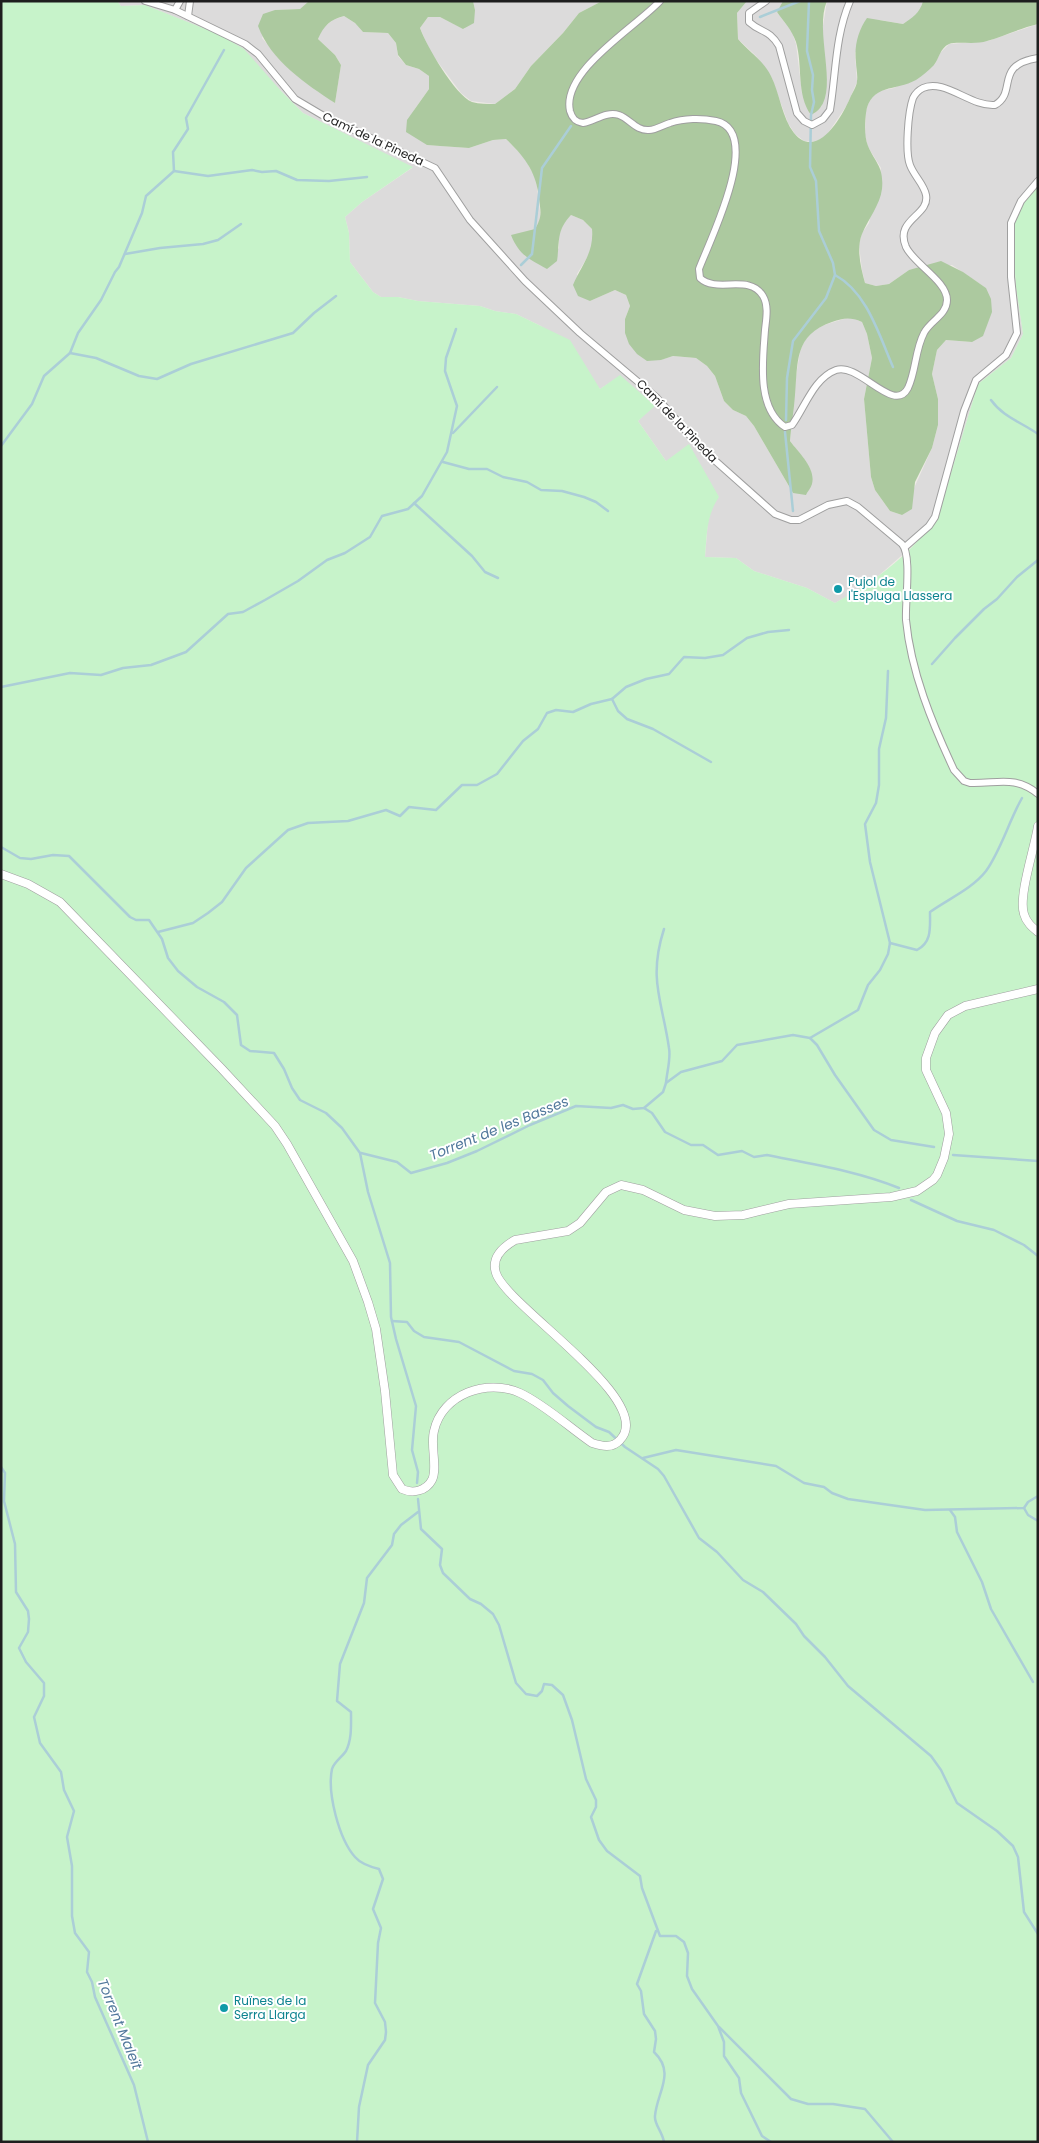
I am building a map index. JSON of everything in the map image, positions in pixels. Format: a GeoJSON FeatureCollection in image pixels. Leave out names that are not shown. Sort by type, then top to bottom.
{"type":"FeatureCollection","features":[{"type":"Feature","properties":{"kind":"street"},"geometry":{"type":"LineString","coordinates":[[145,1],[175,10],[190,17],[190,1]]}},
{"type":"Feature","properties":{"kind":"street"},"geometry":{"type":"LineString","coordinates":[[175,10],[180,1]]}},
{"type":"Feature","properties":{"kind":"street"},"geometry":{"type":"LineString","coordinates":[[660,1],[648,14],[609,44],[581,75],[568,98],[571,115],[574,120],[583,123],[607,114],[619,115],[642,130],[648,131],[678,121],[709,120],[723,124],[731,132],[735,151],[730,191],[726,206],[699,274],[700,278],[707,282],[747,285],[758,290],[763,296],[766,311],[763,382],[771,410],[778,421],[785,427],[792,425],[818,383],[828,374],[838,370],[854,372],[893,396],[901,396],[911,380],[924,334],[945,309],[947,302],[944,290],[912,256],[904,238],[906,226],[923,207],[927,198],[926,193],[911,169],[906,152],[912,102],[916,94],[927,86],[939,86],[978,103],[995,105],[1003,96],[1008,76],[1014,66],[1025,60],[1038,58]]}},
{"type":"Feature","properties":{"kind":"street"},"geometry":{"type":"LineString","coordinates":[[766,1],[749,13],[749,22],[770,34],[779,46],[797,113],[804,121],[812,125],[823,119],[830,110],[843,20],[850,1]]}},
{"type":"Feature","properties":{"kind":"street","name":"Camí de la Pineda"},"geometry":{"type":"LineString","coordinates":[[190,17],[232,36],[252,49],[290,95],[309,108],[435,168],[470,220],[525,280],[580,333],[656,397],[702,449],[770,511],[782,518],[799,520],[828,505],[847,501],[858,507],[905,547]]}},
{"type":"Feature","properties":{"kind":"street"},"geometry":{"type":"LineString","coordinates":[[1038,181],[1021,201],[1011,223],[1011,277],[1018,333],[1006,354],[976,380],[964,411],[936,517],[929,526],[905,547],[908,560],[906,620],[916,673],[954,770],[964,781],[970,783],[1011,781],[1025,785],[1038,794]]}},
{"type":"Feature","properties":{"kind":"street"},"geometry":{"type":"LineString","coordinates":[[1038,826],[1023,896],[1023,910],[1027,922],[1038,932]]}},
{"type":"Feature","properties":{"kind":"street"},"geometry":{"type":"LineString","coordinates":[[1,874],[28,884],[60,902],[233,1080],[275,1126],[287,1144],[353,1261],[368,1302],[378,1338],[394,1475],[402,1489],[411,1491],[424,1488],[432,1480],[434,1462],[432,1444],[438,1418],[458,1397],[472,1390],[502,1388],[518,1392],[536,1402],[592,1444],[609,1447],[625,1434],[627,1422],[620,1406],[596,1375],[577,1354],[513,1296],[496,1275],[494,1266],[496,1258],[508,1244],[515,1240],[568,1231],[580,1223],[606,1192],[622,1185],[643,1190],[684,1210],[716,1216],[743,1216],[789,1204],[891,1197],[917,1191],[937,1175],[944,1158],[949,1134],[946,1113],[926,1070],[926,1058],[935,1033],[948,1016],[965,1006],[1038,989]]}},
{"type":"Feature","properties":{"kind":"shaded area"},"geometry":{"type":"Polygon","coordinates":[[[117,1],[309,1],[300,9],[275,10],[262,38],[286,66],[335,103],[341,65],[335,55],[318,39],[323,28],[333,20],[344,16],[355,23],[363,32],[388,33],[396,43],[398,56],[406,65],[419,69],[429,76],[429,89],[414,110],[427,145],[469,148],[493,140],[506,139],[524,157],[536,179],[541,219],[535,229],[559,249],[559,235],[563,224],[571,215],[583,220],[592,229],[593,241],[590,253],[577,274],[590,301],[615,290],[626,295],[630,306],[625,319],[660,360],[673,356],[696,358],[707,366],[715,376],[724,401],[733,410],[746,416],[754,426],[793,493],[811,471],[790,441],[800,351],[805,340],[813,331],[824,325],[850,317],[862,322],[867,334],[872,358],[864,399],[871,477],[875,490],[890,511],[902,515],[932,448],[938,425],[938,399],[932,374],[937,350],[946,340],[972,342],[986,288],[952,265],[909,270],[889,284],[876,286],[865,283],[859,245],[862,233],[869,223],[881,168],[868,147],[865,135],[866,111],[870,98],[880,91],[894,88],[935,64],[940,53],[949,44],[988,41],[1038,24],[1038,183],[1013,224],[1016,287],[1023,334],[1011,358],[978,384],[940,509],[933,523],[909,549],[868,585],[835,603],[807,588],[754,571],[736,558],[705,557],[708,520],[712,507],[666,461],[638,421],[654,405],[620,376],[600,389],[541,326],[516,314],[495,311],[480,306],[418,301],[398,297],[381,297],[373,292],[350,262],[349,233],[345,217],[362,202],[412,168],[303,113],[281,91],[202,28],[145,5],[121,6],[117,1]]]}},
{"type":"Feature","properties":{"kind":"shaded area"},"geometry":{"type":"Polygon","coordinates":[[[473,1],[602,1],[579,13],[563,33],[531,66],[515,89],[495,104],[471,101],[461,93],[431,53],[420,28],[428,17],[440,17],[464,29],[475,10],[473,1]]]}},
{"type":"Feature","properties":{"kind":"shaded area"},"geometry":{"type":"Polygon","coordinates":[[[747,1],[783,1],[777,12],[792,32],[796,44],[802,93],[821,107],[826,83],[822,32],[827,1],[923,1],[921,8],[913,18],[903,24],[880,20],[855,53],[857,82],[847,105],[826,136],[816,142],[804,141],[795,134],[788,123],[771,76],[756,56],[738,39],[737,13],[747,1]]]}},
{"type":"Feature","properties":{"kind":"green space"},"geometry":{"type":"Polygon","coordinates":[[[1,1],[117,1],[121,6],[145,5],[218,34],[244,49],[303,113],[413,167],[362,202],[345,217],[349,233],[350,262],[373,292],[381,297],[398,297],[418,301],[480,306],[495,311],[516,314],[570,340],[600,389],[620,375],[655,406],[638,421],[666,461],[689,444],[719,497],[709,519],[705,557],[736,558],[754,571],[807,588],[835,603],[865,585],[894,564],[920,538],[940,509],[978,384],[1011,358],[1023,334],[1016,287],[1011,216],[1038,183],[1038,2142],[1,2142],[1,1]]]}},
{"type":"Feature","properties":{"kind":"green space"},"geometry":{"type":"Polygon","coordinates":[[[309,1],[473,1],[475,10],[474,23],[463,29],[440,17],[428,17],[420,28],[435,57],[465,98],[481,104],[495,104],[515,89],[531,66],[563,33],[579,13],[602,1],[747,1],[737,13],[738,39],[768,71],[794,133],[803,140],[811,142],[820,139],[835,125],[857,83],[856,44],[861,28],[867,18],[903,24],[918,12],[923,1],[1038,1],[1038,24],[983,42],[949,44],[942,51],[934,65],[916,80],[878,93],[868,104],[865,130],[871,152],[881,170],[882,189],[879,201],[864,228],[860,240],[860,258],[865,283],[876,286],[889,284],[909,270],[941,261],[963,272],[986,288],[991,299],[992,312],[983,336],[972,342],[946,340],[937,350],[932,374],[938,399],[938,425],[932,448],[915,482],[912,509],[902,515],[890,511],[875,490],[871,477],[864,399],[872,358],[867,334],[862,322],[854,319],[844,319],[832,322],[811,334],[804,342],[800,351],[790,441],[806,461],[813,478],[806,495],[793,493],[754,426],[746,416],[733,410],[724,401],[715,376],[707,366],[696,358],[673,356],[661,360],[647,361],[637,354],[629,344],[625,333],[625,319],[630,306],[626,295],[615,290],[590,301],[578,296],[573,285],[587,258],[592,237],[592,229],[583,220],[571,215],[566,221],[561,231],[557,261],[547,269],[521,252],[511,235],[535,229],[540,218],[540,204],[533,173],[519,152],[506,139],[493,140],[469,148],[440,146],[427,145],[406,132],[407,120],[429,89],[429,76],[419,69],[406,65],[398,55],[396,43],[388,33],[363,32],[355,23],[344,16],[331,21],[325,27],[318,39],[335,55],[341,65],[335,103],[301,80],[280,61],[264,39],[258,26],[263,14],[275,10],[300,9],[309,1]]]}},
{"type":"Feature","properties":{"kind":"green space"},"geometry":{"type":"Polygon","coordinates":[[[783,1],[827,1],[823,27],[827,86],[825,99],[820,108],[811,115],[803,98],[796,42],[777,12],[783,1]]]}},
{"type":"Feature","properties":{"kind":"waterway"},"geometry":{"type":"LineString","coordinates":[[760,17],[800,1]]}},
{"type":"Feature","properties":{"kind":"waterway"},"geometry":{"type":"LineString","coordinates":[[786,420],[787,378],[793,341],[826,298],[835,275],[833,263],[819,231],[816,181],[810,167],[811,115],[814,102],[812,90],[813,75],[807,51],[809,1]]}},
{"type":"Feature","properties":{"kind":"waterway"},"geometry":{"type":"LineString","coordinates":[[1,446],[32,404],[44,376],[70,353],[78,333],[101,300],[119,267],[142,213],[146,196],[174,171],[173,152],[188,129],[186,118],[224,50]]}},
{"type":"Feature","properties":{"kind":"waterway"},"geometry":{"type":"LineString","coordinates":[[521,265],[532,254],[542,168],[571,126]]}},
{"type":"Feature","properties":{"kind":"waterway"},"geometry":{"type":"LineString","coordinates":[[174,171],[208,176],[252,170],[262,172],[276,171],[297,180],[329,181],[367,177]]}},
{"type":"Feature","properties":{"kind":"waterway"},"geometry":{"type":"LineString","coordinates":[[125,254],[160,248],[203,244],[218,240],[241,224]]}},
{"type":"Feature","properties":{"kind":"waterway"},"geometry":{"type":"LineString","coordinates":[[835,275],[856,292],[864,303],[877,328],[893,367]]}},
{"type":"Feature","properties":{"kind":"waterway"},"geometry":{"type":"LineString","coordinates":[[70,353],[96,358],[139,376],[157,379],[191,364],[293,333],[336,296]]}},
{"type":"Feature","properties":{"kind":"waterway"},"geometry":{"type":"LineString","coordinates":[[1,687],[70,673],[101,675],[123,668],[151,665],[186,652],[228,614],[243,612],[298,581],[327,560],[345,553],[370,537],[382,516],[408,509],[422,496],[447,452],[457,406],[445,371],[446,358],[456,329]]}},
{"type":"Feature","properties":{"kind":"waterway"},"geometry":{"type":"LineString","coordinates":[[453,433],[497,387]]}},
{"type":"Feature","properties":{"kind":"waterway"},"geometry":{"type":"LineString","coordinates":[[991,400],[1001,411],[1038,434]]}},
{"type":"Feature","properties":{"kind":"waterway"},"geometry":{"type":"LineString","coordinates":[[785,432],[793,511]]}},
{"type":"Feature","properties":{"kind":"waterway"},"geometry":{"type":"LineString","coordinates":[[443,462],[469,469],[487,469],[503,477],[527,482],[541,490],[562,491],[584,497],[596,502],[608,511]]}},
{"type":"Feature","properties":{"kind":"waterway"},"geometry":{"type":"LineString","coordinates":[[414,503],[472,556],[485,572],[498,578]]}},
{"type":"Feature","properties":{"kind":"waterway"},"geometry":{"type":"LineString","coordinates":[[932,664],[984,609],[997,599],[1017,577],[1038,560]]}},
{"type":"Feature","properties":{"kind":"waterway"},"geometry":{"type":"LineString","coordinates":[[612,699],[626,687],[646,679],[669,674],[684,657],[705,658],[723,655],[747,638],[768,632],[789,630]]}},
{"type":"Feature","properties":{"kind":"waterway"},"geometry":{"type":"LineString","coordinates":[[810,1038],[858,1010],[868,985],[880,970],[888,954],[890,943],[870,862],[865,824],[876,803],[879,785],[879,749],[886,718],[888,671]]}},
{"type":"Feature","properties":{"kind":"waterway"},"geometry":{"type":"LineString","coordinates":[[158,932],[193,923],[208,913],[222,902],[246,868],[288,830],[308,823],[348,821],[386,810],[400,816],[409,807],[436,810],[462,785],[477,785],[497,774],[523,741],[538,729],[547,713],[556,710],[573,712],[591,704],[612,699],[618,711],[627,719],[653,729],[711,762]]}},
{"type":"Feature","properties":{"kind":"waterway"},"geometry":{"type":"LineString","coordinates":[[890,943],[917,950],[922,947],[928,939],[930,912],[967,888],[986,871],[1022,798]]}},
{"type":"Feature","properties":{"kind":"waterway"},"geometry":{"type":"LineString","coordinates":[[1,847],[20,858],[31,859],[53,855],[69,856],[130,917],[136,920],[149,920],[162,939],[168,958],[178,971],[197,987],[224,1002],[237,1015],[241,1045],[250,1051],[274,1053],[300,1100],[326,1113],[342,1128],[360,1153],[368,1192],[390,1263],[391,1317],[416,1406],[412,1450],[418,1472],[417,1483]]}},
{"type":"Feature","properties":{"kind":"waterway"},"geometry":{"type":"LineString","coordinates":[[664,929],[659,946],[657,976],[669,1052],[666,1083]]}},
{"type":"Feature","properties":{"kind":"waterway","name":"Torrent de les Basses"},"geometry":{"type":"LineString","coordinates":[[361,1153],[397,1162],[411,1173],[447,1163],[477,1151],[530,1125],[576,1106],[611,1108],[623,1105],[633,1109],[644,1108],[663,1092],[666,1083],[681,1072],[722,1061],[737,1045],[793,1035],[810,1038],[817,1045],[835,1075],[874,1130],[891,1140],[934,1147]]}},
{"type":"Feature","properties":{"kind":"waterway"},"geometry":{"type":"LineString","coordinates":[[644,1108],[652,1113],[665,1132],[691,1145],[703,1145],[718,1155],[742,1151],[754,1157],[767,1155],[851,1172],[899,1188]]}},
{"type":"Feature","properties":{"kind":"waterway","name":"Torrent de les Basses"},"geometry":{"type":"LineString","coordinates":[[953,1155],[1038,1161]]}},
{"type":"Feature","properties":{"kind":"waterway"},"geometry":{"type":"LineString","coordinates":[[911,1200],[957,1221],[994,1230],[1024,1245],[1038,1256]]}},
{"type":"Feature","properties":{"kind":"waterway"},"geometry":{"type":"LineString","coordinates":[[392,1321],[407,1322],[414,1331],[424,1337],[459,1342],[514,1371],[532,1374],[543,1380],[553,1393],[568,1406],[596,1427],[609,1432],[625,1447],[658,1469],[664,1476],[699,1538],[717,1552],[743,1580],[763,1592],[796,1624],[804,1636],[825,1657],[848,1686],[931,1756],[941,1770],[957,1803],[997,1831],[1013,1846],[1018,1857],[1024,1912],[1038,1934]]}},
{"type":"Feature","properties":{"kind":"waterway"},"geometry":{"type":"LineString","coordinates":[[643,1458],[676,1450],[776,1466],[804,1483],[824,1487],[832,1493],[848,1499],[925,1510],[1024,1508],[1028,1502],[1038,1496]]}},
{"type":"Feature","properties":{"kind":"waterway","name":"Torrent Maleït"},"geometry":{"type":"LineString","coordinates":[[1,1467],[5,1473],[4,1501],[15,1544],[16,1592],[28,1611],[29,1619],[28,1632],[19,1648],[26,1662],[44,1683],[44,1696],[34,1717],[40,1743],[61,1772],[64,1790],[74,1811],[67,1837],[72,1866],[72,1916],[75,1933],[89,1952],[87,1972],[92,1982],[95,1997],[134,2085],[148,2142]]}},
{"type":"Feature","properties":{"kind":"waterway"},"geometry":{"type":"LineString","coordinates":[[418,1499],[421,1529],[442,1549],[440,1565],[443,1573],[470,1599],[481,1604],[493,1614],[499,1625],[516,1683],[526,1694],[537,1696],[542,1691],[544,1684],[552,1685],[563,1695],[572,1720],[586,1779],[596,1800],[596,1807],[591,1817],[599,1840],[607,1851],[640,1876],[642,1888],[660,1936],[676,1936],[684,1942],[688,1953],[687,1976],[692,1989],[718,2026],[724,2042],[724,2056],[739,2078],[741,2093],[762,2136],[771,2142]]}},
{"type":"Feature","properties":{"kind":"waterway"},"geometry":{"type":"LineString","coordinates":[[1024,1508],[1028,1515],[1038,1521]]}},
{"type":"Feature","properties":{"kind":"waterway"},"geometry":{"type":"LineString","coordinates":[[950,1510],[955,1517],[957,1532],[982,1582],[991,1609],[1033,1682]]}},
{"type":"Feature","properties":{"kind":"waterway"},"geometry":{"type":"LineString","coordinates":[[357,2142],[359,2107],[368,2065],[385,2040],[386,2032],[385,2022],[375,2003],[378,1943],[381,1928],[373,1909],[383,1879],[379,1869],[360,1862],[349,1849],[339,1828],[333,1803],[331,1790],[332,1769],[346,1751],[351,1732],[351,1712],[337,1701],[340,1664],[364,1603],[367,1578],[392,1545],[394,1534],[401,1525],[418,1512]]}},
{"type":"Feature","properties":{"kind":"waterway"},"geometry":{"type":"LineString","coordinates":[[656,1931],[637,1984],[641,1991],[644,2014],[655,2031],[654,2052],[664,2067],[664,2083],[655,2116],[664,2142]]}},
{"type":"Feature","properties":{"kind":"waterway"},"geometry":{"type":"LineString","coordinates":[[719,2027],[791,2099],[808,2104],[833,2104],[865,2109],[893,2142]]}},
{"type":"Feature","properties":{"kind":"place","name":"Pujol de l'Espluga Llassera"},"geometry":{"type":"Point","coordinates":[838,589]}},
{"type":"Feature","properties":{"kind":"place","name":"Ruïnes de la Serra Llarga"},"geometry":{"type":"Point","coordinates":[224,2008]}}]}
